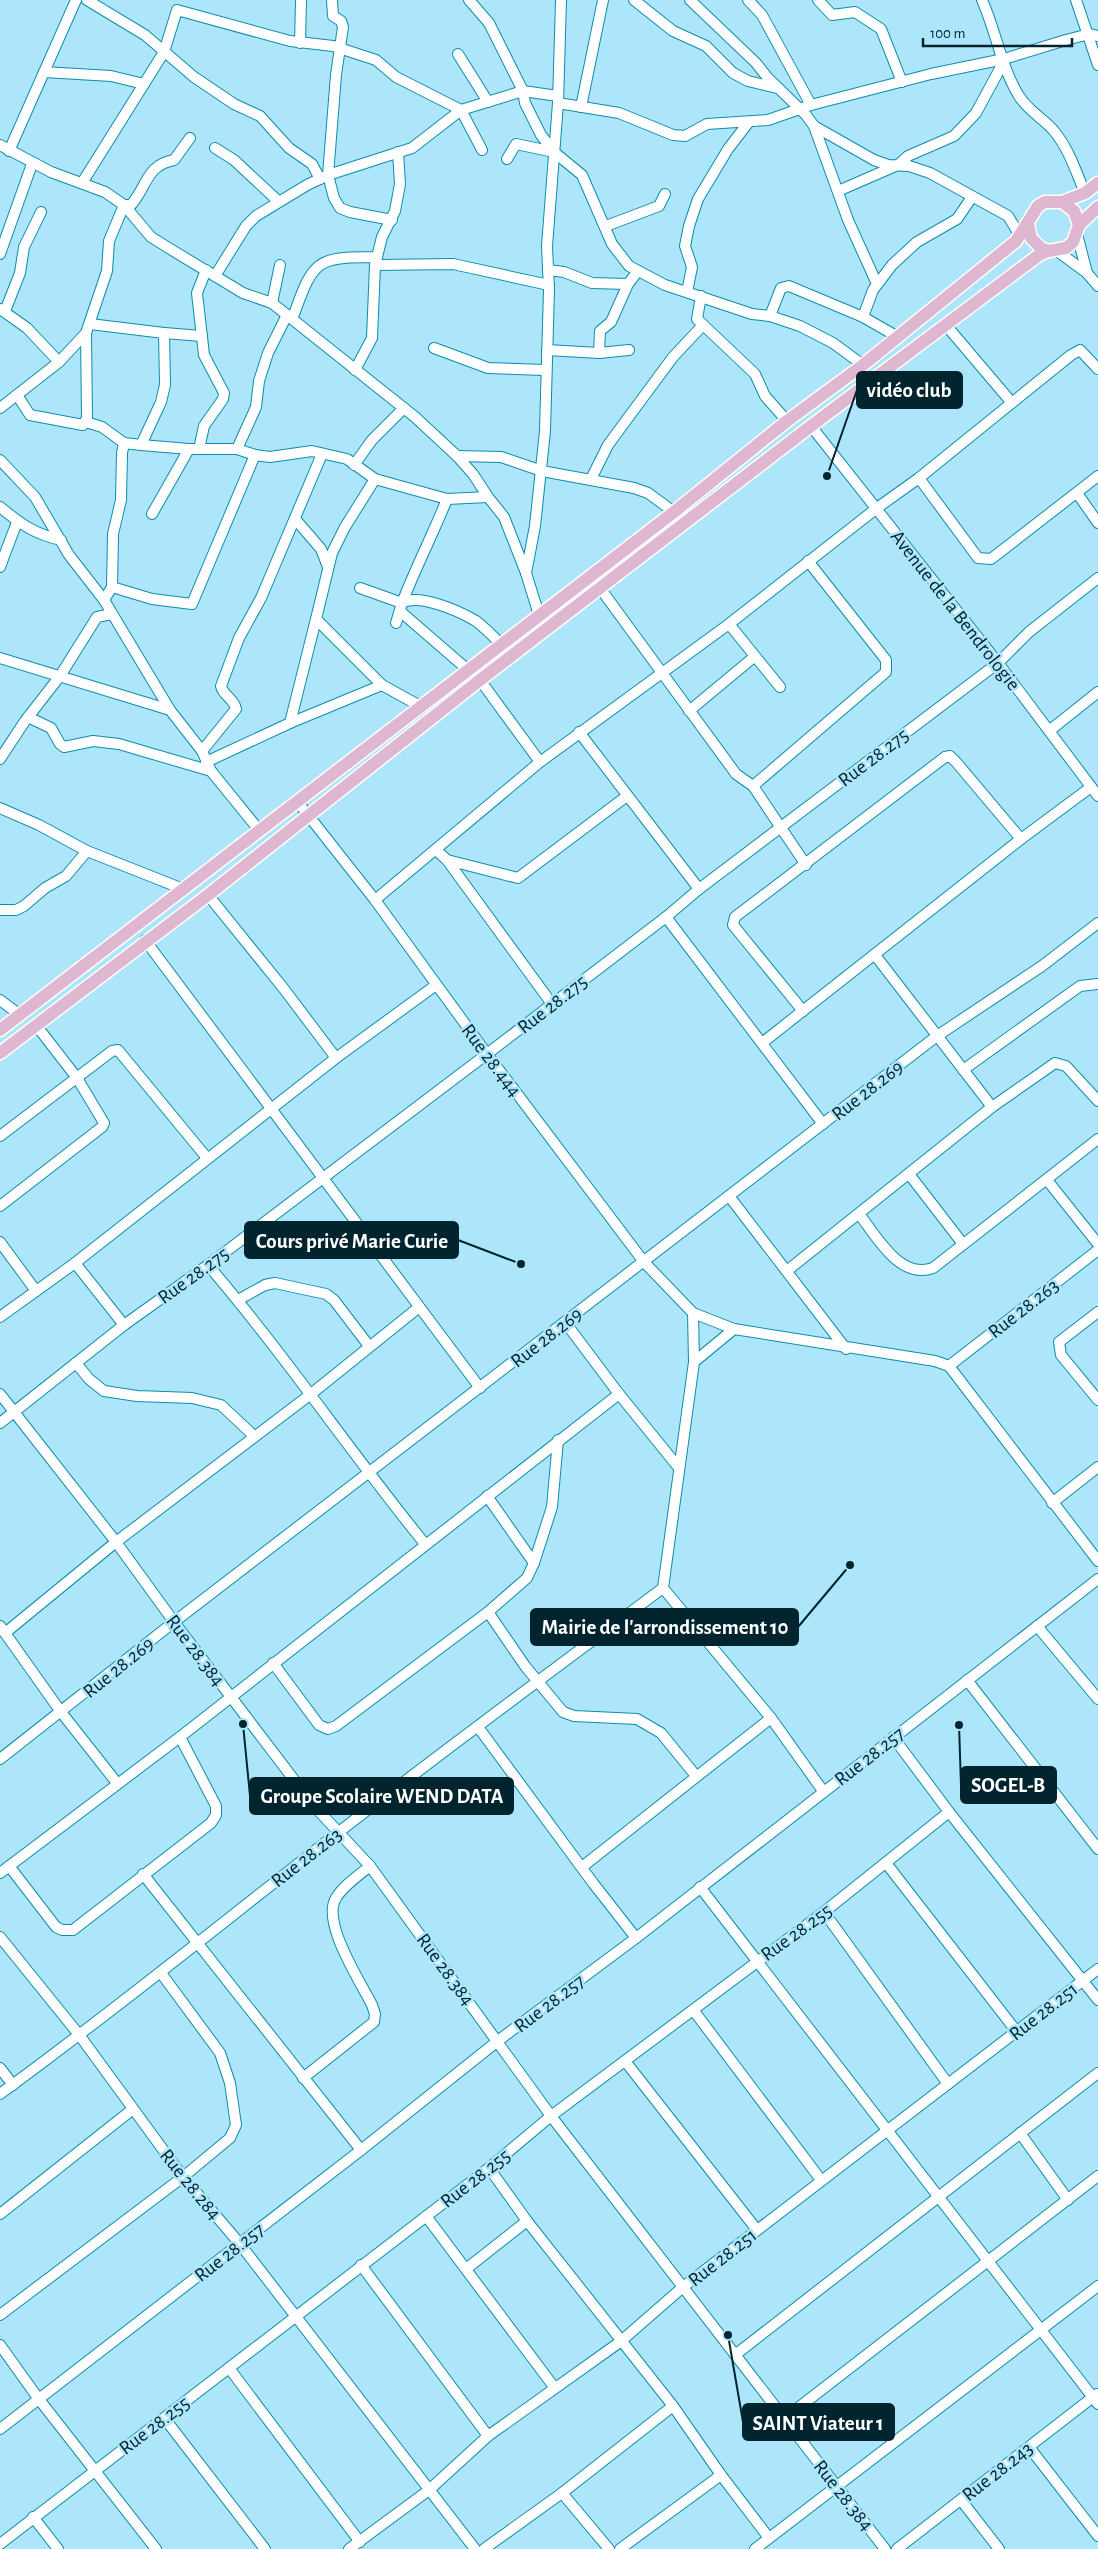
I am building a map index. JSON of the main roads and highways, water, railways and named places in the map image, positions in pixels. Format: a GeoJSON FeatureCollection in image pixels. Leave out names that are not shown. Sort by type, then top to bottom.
{"type":"FeatureCollection","features":[{"type":"Feature","properties":{"kind":"main road"},"geometry":{"type":"LineString","coordinates":[[0,1030],[674,512],[787,421],[863,365],[1016,241],[1028,224],[1032,212],[1038,206],[1045,202],[1062,202],[1085,193],[1098,183]]}},
{"type":"Feature","properties":{"kind":"main road"},"geometry":{"type":"LineString","coordinates":[[1062,202],[1074,211],[1078,230]]}},
{"type":"Feature","properties":{"kind":"main road"},"geometry":{"type":"LineString","coordinates":[[0,1052],[145,940],[208,895],[480,680],[945,324],[1039,255],[1066,248],[1078,230],[1098,207]]}},
{"type":"Feature","properties":{"kind":"main road"},"geometry":{"type":"LineString","coordinates":[[1028,224],[1031,238],[1041,248],[1053,251]]}},
{"type":"Feature","properties":{"kind":"place","name":"vidéo club"},"geometry":{"type":"Point","coordinates":[827,476]}},
{"type":"Feature","properties":{"kind":"place","name":"Cours privé Marie Curie"},"geometry":{"type":"Point","coordinates":[521,1264]}},
{"type":"Feature","properties":{"kind":"place","name":"Mairie de l'arrondissement 10"},"geometry":{"type":"Point","coordinates":[850,1565]}},
{"type":"Feature","properties":{"kind":"place","name":"Groupe Scolaire WEND DATA"},"geometry":{"type":"Point","coordinates":[243,1724]}},
{"type":"Feature","properties":{"kind":"place","name":"SOGEL-B"},"geometry":{"type":"Point","coordinates":[959,1725]}},
{"type":"Feature","properties":{"kind":"place","name":"SAINT Viateur 1"},"geometry":{"type":"Point","coordinates":[728,2335]}}]}
